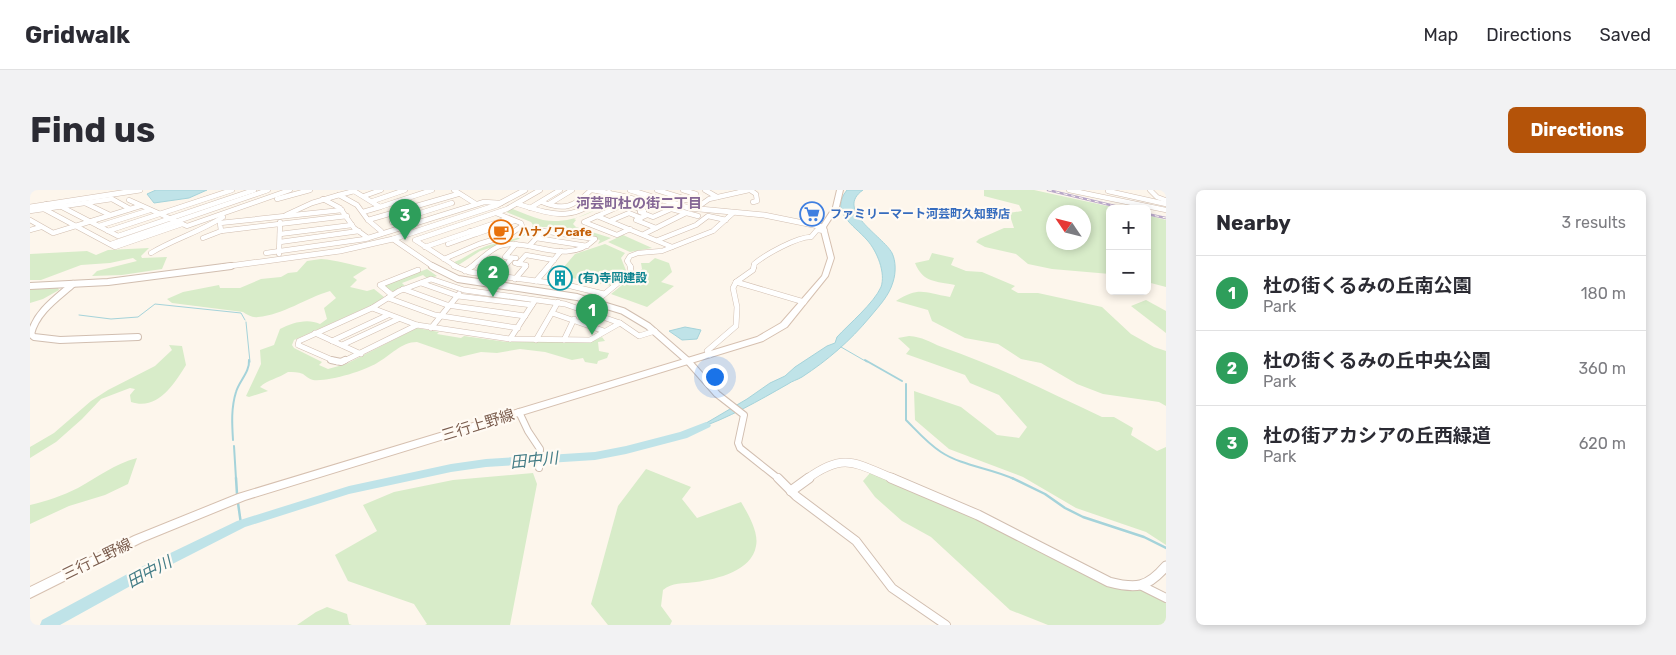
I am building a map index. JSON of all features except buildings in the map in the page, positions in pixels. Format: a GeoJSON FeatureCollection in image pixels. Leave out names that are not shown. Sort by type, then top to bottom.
{"type":"FeatureCollection","features":[{"type":"Feature","properties":{"kind":"main road"},"geometry":{"type":"LineString","coordinates":[[824,229],[828,218],[836,207],[840,190]]}},
{"type":"Feature","properties":{"kind":"main road","name":"三行上野線"},"geometry":{"type":"LineString","coordinates":[[30,593],[106,554],[224,503],[291,480],[748,344],[773,333],[784,325],[823,280],[830,264],[824,229]]}},
{"type":"Feature","properties":{"kind":"street"},"geometry":{"type":"LineString","coordinates":[[30,207],[84,203],[140,190]]}},
{"type":"Feature","properties":{"kind":"street"},"geometry":{"type":"LineString","coordinates":[[108,231],[224,191],[232,190]]}},
{"type":"Feature","properties":{"kind":"street"},"geometry":{"type":"LineString","coordinates":[[60,206],[118,236],[254,190]]}},
{"type":"Feature","properties":{"kind":"street"},"geometry":{"type":"LineString","coordinates":[[111,244],[268,190]]}},
{"type":"Feature","properties":{"kind":"street"},"geometry":{"type":"LineString","coordinates":[[129,200],[187,226],[290,190]]}},
{"type":"Feature","properties":{"kind":"street"},"geometry":{"type":"LineString","coordinates":[[151,253],[170,242],[204,229],[220,218],[251,204],[310,190]]}},
{"type":"Feature","properties":{"kind":"street"},"geometry":{"type":"LineString","coordinates":[[279,259],[280,220],[283,216],[308,204],[355,190],[380,207]]}},
{"type":"Feature","properties":{"kind":"street"},"geometry":{"type":"LineString","coordinates":[[364,196],[381,190]]}},
{"type":"Feature","properties":{"kind":"street"},"geometry":{"type":"LineString","coordinates":[[373,201],[405,190]]}},
{"type":"Feature","properties":{"kind":"street"},"geometry":{"type":"LineString","coordinates":[[363,212],[432,190]]}},
{"type":"Feature","properties":{"kind":"street"},"geometry":{"type":"LineString","coordinates":[[454,190],[476,204]]}},
{"type":"Feature","properties":{"kind":"street"},"geometry":{"type":"LineString","coordinates":[[266,253],[368,238],[476,204],[499,204],[525,190]]}},
{"type":"Feature","properties":{"kind":"street"},"geometry":{"type":"LineString","coordinates":[[540,190],[507,209],[415,240],[465,271],[573,287],[604,294]]}},
{"type":"Feature","properties":{"kind":"street"},"geometry":{"type":"LineString","coordinates":[[530,208],[560,190]]}},
{"type":"Feature","properties":{"kind":"street"},"geometry":{"type":"LineString","coordinates":[[549,204],[572,190]]}},
{"type":"Feature","properties":{"kind":"street"},"geometry":{"type":"LineString","coordinates":[[542,202],[556,208],[563,208],[587,195],[592,190],[638,198],[698,216]]}},
{"type":"Feature","properties":{"kind":"street"},"geometry":{"type":"LineString","coordinates":[[630,190],[689,208],[775,217],[824,229]]}},
{"type":"Feature","properties":{"kind":"street"},"geometry":{"type":"LineString","coordinates":[[657,190],[702,204],[709,199],[750,190],[756,194],[757,201],[753,202]]}},
{"type":"Feature","properties":{"kind":"street"},"geometry":{"type":"LineString","coordinates":[[683,190],[696,194],[685,200]]}},
{"type":"Feature","properties":{"kind":"street"},"geometry":{"type":"LineString","coordinates":[[705,190],[718,197]]}},
{"type":"Feature","properties":{"kind":"street"},"geometry":{"type":"LineString","coordinates":[[723,190],[731,194]]}},
{"type":"Feature","properties":{"kind":"street"},"geometry":{"type":"LineString","coordinates":[[1069,190],[1086,191],[1166,210]]}},
{"type":"Feature","properties":{"kind":"street"},"geometry":{"type":"LineString","coordinates":[[1103,196],[1109,190],[1166,202]]}},
{"type":"Feature","properties":{"kind":"street"},"geometry":{"type":"LineString","coordinates":[[1150,190],[1166,202]]}},
{"type":"Feature","properties":{"kind":"street"},"geometry":{"type":"LineString","coordinates":[[224,191],[251,204]]}},
{"type":"Feature","properties":{"kind":"street"},"geometry":{"type":"LineString","coordinates":[[518,204],[551,215],[570,213],[594,204],[609,192]]}},
{"type":"Feature","properties":{"kind":"street"},"geometry":{"type":"LineString","coordinates":[[368,220],[458,194]]}},
{"type":"Feature","properties":{"kind":"street"},"geometry":{"type":"LineString","coordinates":[[654,203],[672,195]]}},
{"type":"Feature","properties":{"kind":"street"},"geometry":{"type":"LineString","coordinates":[[220,218],[286,196]]}},
{"type":"Feature","properties":{"kind":"street"},"geometry":{"type":"LineString","coordinates":[[339,196],[356,204],[368,220],[382,233],[439,270],[469,281],[571,295],[630,314],[655,331],[688,361],[703,380],[726,402],[743,414],[745,418],[738,443],[740,448],[774,474],[791,491],[856,541],[892,588],[946,625]]}},
{"type":"Feature","properties":{"kind":"street"},"geometry":{"type":"LineString","coordinates":[[30,211],[45,206],[112,197],[130,209]]}},
{"type":"Feature","properties":{"kind":"street"},"geometry":{"type":"LineString","coordinates":[[444,198],[462,209]]}},
{"type":"Feature","properties":{"kind":"street"},"geometry":{"type":"LineString","coordinates":[[584,222],[638,198]]}},
{"type":"Feature","properties":{"kind":"street"},"geometry":{"type":"LineString","coordinates":[[323,200],[342,210],[352,225],[368,238]]}},
{"type":"Feature","properties":{"kind":"street"},"geometry":{"type":"LineString","coordinates":[[84,203],[110,215]]}},
{"type":"Feature","properties":{"kind":"street"},"geometry":{"type":"LineString","coordinates":[[99,226],[181,203]]}},
{"type":"Feature","properties":{"kind":"street"},"geometry":{"type":"LineString","coordinates":[[392,222],[452,203]]}},
{"type":"Feature","properties":{"kind":"street"},"geometry":{"type":"LineString","coordinates":[[626,203],[645,210],[636,220],[656,228]]}},
{"type":"Feature","properties":{"kind":"street"},"geometry":{"type":"LineString","coordinates":[[308,204],[324,213]]}},
{"type":"Feature","properties":{"kind":"street"},"geometry":{"type":"LineString","coordinates":[[499,204],[507,209]]}},
{"type":"Feature","properties":{"kind":"street"},"geometry":{"type":"LineString","coordinates":[[30,286],[108,282],[352,249],[393,239],[489,205]]}},
{"type":"Feature","properties":{"kind":"street"},"geometry":{"type":"LineString","coordinates":[[45,206],[76,226],[111,244],[119,246],[182,224]]}},
{"type":"Feature","properties":{"kind":"street"},"geometry":{"type":"LineString","coordinates":[[30,220],[53,233],[140,206]]}},
{"type":"Feature","properties":{"kind":"street"},"geometry":{"type":"LineString","coordinates":[[563,208],[570,213]]}},
{"type":"Feature","properties":{"kind":"street"},"geometry":{"type":"LineString","coordinates":[[610,221],[629,213],[653,217],[671,209]]}},
{"type":"Feature","properties":{"kind":"street"},"geometry":{"type":"LineString","coordinates":[[221,230],[220,223],[342,210]]}},
{"type":"Feature","properties":{"kind":"street"},"geometry":{"type":"LineString","coordinates":[[444,259],[479,244],[514,233],[522,226],[521,223],[496,213]]}},
{"type":"Feature","properties":{"kind":"street"},"geometry":{"type":"LineString","coordinates":[[644,234],[686,213]]}},
{"type":"Feature","properties":{"kind":"street"},"geometry":{"type":"LineString","coordinates":[[595,302],[631,272],[631,267],[627,261],[630,256],[640,252],[657,252],[713,231],[733,213]]}},
{"type":"Feature","properties":{"kind":"street"},"geometry":{"type":"LineString","coordinates":[[203,238],[221,230],[280,225],[347,216]]}},
{"type":"Feature","properties":{"kind":"street"},"geometry":{"type":"LineString","coordinates":[[385,216],[401,228]]}},
{"type":"Feature","properties":{"kind":"street"},"geometry":{"type":"LineString","coordinates":[[597,216],[672,246]]}},
{"type":"Feature","properties":{"kind":"street"},"geometry":{"type":"LineString","coordinates":[[658,240],[696,225],[708,216],[726,220]]}},
{"type":"Feature","properties":{"kind":"street"},"geometry":{"type":"LineString","coordinates":[[425,246],[507,218]]}},
{"type":"Feature","properties":{"kind":"street"},"geometry":{"type":"LineString","coordinates":[[575,218],[617,235],[630,229]]}},
{"type":"Feature","properties":{"kind":"street"},"geometry":{"type":"LineString","coordinates":[[462,251],[448,244],[515,221]]}},
{"type":"Feature","properties":{"kind":"street"},"geometry":{"type":"LineString","coordinates":[[280,234],[352,225]]}},
{"type":"Feature","properties":{"kind":"street"},"geometry":{"type":"LineString","coordinates":[[460,225],[476,234]]}},
{"type":"Feature","properties":{"kind":"street"},"geometry":{"type":"LineString","coordinates":[[30,230],[41,227]]}},
{"type":"Feature","properties":{"kind":"street"},"geometry":{"type":"LineString","coordinates":[[710,355],[707,351],[736,326],[737,307],[734,288],[736,282],[752,270],[754,264],[765,255],[788,245],[801,236],[811,237],[817,230],[824,229]]}},
{"type":"Feature","properties":{"kind":"street"},"geometry":{"type":"LineString","coordinates":[[280,242],[359,231]]}},
{"type":"Feature","properties":{"kind":"street"},"geometry":{"type":"LineString","coordinates":[[465,271],[478,262],[493,247],[507,243],[571,252],[590,246],[595,240],[594,238],[543,231],[529,246]]}},
{"type":"Feature","properties":{"kind":"street"},"geometry":{"type":"LineString","coordinates":[[536,238],[590,246]]}},
{"type":"Feature","properties":{"kind":"street"},"geometry":{"type":"LineString","coordinates":[[516,244],[504,256],[522,259]]}},
{"type":"Feature","properties":{"kind":"street"},"geometry":{"type":"LineString","coordinates":[[536,281],[561,251]]}},
{"type":"Feature","properties":{"kind":"street"},"geometry":{"type":"LineString","coordinates":[[518,264],[526,255],[554,260]]}},
{"type":"Feature","properties":{"kind":"street"},"geometry":{"type":"LineString","coordinates":[[478,262],[505,266],[512,258]]}},
{"type":"Feature","properties":{"kind":"street"},"geometry":{"type":"LineString","coordinates":[[508,262],[526,265],[515,279]]}},
{"type":"Feature","properties":{"kind":"street"},"geometry":{"type":"LineString","coordinates":[[439,270],[453,265]]}},
{"type":"Feature","properties":{"kind":"street"},"geometry":{"type":"LineString","coordinates":[[418,270],[380,285],[390,296],[413,310],[440,317],[518,328]]}},
{"type":"Feature","properties":{"kind":"street"},"geometry":{"type":"LineString","coordinates":[[417,325],[344,362],[334,362],[298,345],[301,340],[372,308],[403,289],[431,279],[464,290],[558,302],[620,323],[639,336],[655,331]]}},
{"type":"Feature","properties":{"kind":"street"},"geometry":{"type":"LineString","coordinates":[[736,282],[804,302]]}},
{"type":"Feature","properties":{"kind":"street"},"geometry":{"type":"LineString","coordinates":[[421,283],[458,296],[532,305]]}},
{"type":"Feature","properties":{"kind":"street"},"geometry":{"type":"LineString","coordinates":[[73,284],[36,320],[31,329],[32,338],[60,340],[138,337]]}},
{"type":"Feature","properties":{"kind":"street"},"geometry":{"type":"LineString","coordinates":[[497,294],[503,286]]}},
{"type":"Feature","properties":{"kind":"street"},"geometry":{"type":"LineString","coordinates":[[403,289],[425,299],[449,306],[525,316]]}},
{"type":"Feature","properties":{"kind":"street"},"geometry":{"type":"LineString","coordinates":[[431,328],[464,290]]}},
{"type":"Feature","properties":{"kind":"street"},"geometry":{"type":"LineString","coordinates":[[510,339],[536,299]]}},
{"type":"Feature","properties":{"kind":"street"},"geometry":{"type":"LineString","coordinates":[[536,340],[558,302]]}},
{"type":"Feature","properties":{"kind":"street"},"geometry":{"type":"LineString","coordinates":[[372,308],[388,316],[417,325],[510,339],[590,340],[620,323]]}},
{"type":"Feature","properties":{"kind":"street"},"geometry":{"type":"LineString","coordinates":[[552,313],[574,319],[604,332]]}},
{"type":"Feature","properties":{"kind":"street"},"geometry":{"type":"LineString","coordinates":[[332,341],[388,316]]}},
{"type":"Feature","properties":{"kind":"street"},"geometry":{"type":"LineString","coordinates":[[342,345],[398,319]]}},
{"type":"Feature","properties":{"kind":"street"},"geometry":{"type":"LineString","coordinates":[[564,340],[574,319]]}},
{"type":"Feature","properties":{"kind":"street"},"geometry":{"type":"LineString","coordinates":[[315,333],[361,354]]}},
{"type":"Feature","properties":{"kind":"street"},"geometry":{"type":"LineString","coordinates":[[519,412],[528,431],[540,448],[540,468]]}},
{"type":"Feature","properties":{"kind":"street"},"geometry":{"type":"LineString","coordinates":[[791,491],[829,465],[843,462],[856,464],[978,515],[1103,579],[1130,587],[1142,586],[1156,578],[1166,566]]}},
{"type":"Feature","properties":{"kind":"street"},"geometry":{"type":"LineString","coordinates":[[1142,586],[1166,598]]}},
{"type":"Feature","properties":{"kind":"green space"},"geometry":{"type":"Polygon","coordinates":[[[984,190],[1034,190],[1106,206],[1106,274],[1052,269],[1028,264],[1016,254],[985,247],[976,242],[1004,228],[1014,228],[1009,213],[1022,211],[1019,205],[984,196],[984,190]]]}},
{"type":"Feature","properties":{"kind":"green space"},"geometry":{"type":"Polygon","coordinates":[[[616,195],[619,195],[600,208],[595,210],[616,195]]]}},
{"type":"Feature","properties":{"kind":"green space"},"geometry":{"type":"Polygon","coordinates":[[[510,208],[543,220],[563,221],[580,217],[574,219],[576,220],[573,224],[576,227],[611,238],[598,244],[600,240],[584,236],[585,234],[580,231],[553,227],[536,227],[519,239],[480,251],[457,266],[452,263],[490,245],[518,237],[529,230],[533,225],[531,222],[504,211],[510,208]]]}},
{"type":"Feature","properties":{"kind":"green space"},"geometry":{"type":"Polygon","coordinates":[[[1151,216],[1166,220],[1166,287],[1151,283],[1151,216]]]}},
{"type":"Feature","properties":{"kind":"green space"},"geometry":{"type":"Polygon","coordinates":[[[623,235],[652,248],[630,252],[608,242],[623,235]]]}},
{"type":"Feature","properties":{"kind":"green space"},"geometry":{"type":"Polygon","coordinates":[[[605,244],[625,253],[621,258],[627,273],[612,286],[557,275],[575,254],[605,244]]]}},
{"type":"Feature","properties":{"kind":"green space"},"geometry":{"type":"Polygon","coordinates":[[[149,248],[141,256],[142,258],[167,257],[162,269],[122,275],[92,276],[97,271],[137,261],[133,258],[110,263],[81,265],[41,280],[30,280],[30,254],[87,251],[96,255],[108,250],[149,248]]]}},
{"type":"Feature","properties":{"kind":"green space"},"geometry":{"type":"Polygon","coordinates":[[[932,253],[954,258],[951,265],[966,271],[982,272],[1015,286],[1011,289],[1018,293],[1038,293],[1102,307],[1131,334],[1154,347],[1166,351],[1166,406],[1159,402],[1103,394],[1077,384],[1041,363],[1021,359],[998,344],[965,338],[932,321],[928,310],[896,301],[917,292],[950,297],[955,285],[936,282],[926,278],[918,270],[915,263],[929,260],[932,253]]]}},
{"type":"Feature","properties":{"kind":"green space"},"geometry":{"type":"Polygon","coordinates":[[[655,258],[669,263],[672,272],[661,282],[674,286],[647,307],[611,294],[642,269],[641,263],[649,263],[655,258]]]}},
{"type":"Feature","properties":{"kind":"green space"},"geometry":{"type":"Polygon","coordinates":[[[321,259],[367,268],[353,277],[357,280],[350,287],[367,291],[374,289],[384,297],[374,304],[294,340],[292,345],[294,348],[322,362],[319,365],[328,369],[346,364],[417,328],[461,338],[464,336],[507,342],[591,342],[602,337],[605,341],[598,342],[599,351],[609,353],[607,358],[598,361],[597,364],[585,362],[583,358],[572,360],[545,352],[520,349],[497,353],[481,352],[460,357],[417,342],[406,344],[371,366],[336,378],[313,380],[301,373],[288,372],[260,387],[268,391],[249,397],[246,396],[261,364],[260,350],[274,345],[280,329],[305,321],[320,324],[327,319],[324,308],[336,298],[330,291],[285,310],[267,316],[256,317],[243,312],[172,303],[167,299],[183,292],[219,285],[220,288],[240,288],[261,279],[281,277],[288,273],[297,272],[307,261],[321,259]]]}},
{"type":"Feature","properties":{"kind":"green space"},"geometry":{"type":"Polygon","coordinates":[[[427,269],[437,276],[428,279],[423,275],[402,283],[406,287],[394,292],[383,286],[427,269]]]}},
{"type":"Feature","properties":{"kind":"green space"},"geometry":{"type":"Polygon","coordinates":[[[58,288],[59,290],[43,299],[30,303],[30,289],[58,288]]]}},
{"type":"Feature","properties":{"kind":"green space"},"geometry":{"type":"Polygon","coordinates":[[[1146,300],[1166,311],[1166,333],[1131,306],[1146,300]]]}},
{"type":"Feature","properties":{"kind":"green space"},"geometry":{"type":"Polygon","coordinates":[[[909,336],[983,362],[1102,417],[1114,417],[1133,428],[1131,435],[1157,451],[1166,447],[1166,545],[1146,532],[1076,508],[1023,477],[949,449],[915,420],[914,391],[961,407],[997,435],[1019,438],[1027,427],[999,395],[970,383],[965,375],[906,354],[910,349],[898,338],[909,336]]]}},
{"type":"Feature","properties":{"kind":"green space"},"geometry":{"type":"Polygon","coordinates":[[[169,345],[182,346],[186,365],[164,394],[149,403],[141,404],[131,402],[130,395],[135,389],[130,388],[101,399],[56,442],[30,458],[30,447],[54,433],[91,401],[155,366],[172,350],[169,345]]]}},
{"type":"Feature","properties":{"kind":"green space"},"geometry":{"type":"Polygon","coordinates":[[[137,458],[128,484],[105,495],[69,506],[30,524],[30,505],[78,488],[113,467],[137,458]]]}},
{"type":"Feature","properties":{"kind":"green space"},"geometry":{"type":"Polygon","coordinates":[[[646,469],[691,487],[682,499],[697,518],[741,502],[754,529],[757,541],[756,546],[753,555],[741,568],[723,576],[704,581],[674,584],[666,587],[663,590],[661,606],[672,621],[670,625],[608,625],[591,604],[618,506],[646,469]]]}},
{"type":"Feature","properties":{"kind":"green space"},"geometry":{"type":"Polygon","coordinates":[[[533,473],[537,484],[510,625],[425,625],[427,624],[414,604],[348,581],[335,555],[377,531],[363,505],[394,492],[453,480],[533,473]]]}},
{"type":"Feature","properties":{"kind":"green space"},"geometry":{"type":"Polygon","coordinates":[[[870,473],[882,475],[979,518],[1117,588],[1148,591],[1166,600],[1166,625],[1048,625],[1010,610],[931,537],[902,521],[875,497],[863,481],[870,473]]]}},
{"type":"Feature","properties":{"kind":"green space"},"geometry":{"type":"Polygon","coordinates":[[[327,607],[347,614],[349,624],[352,625],[297,625],[316,612],[327,607]]]}},
{"type":"Feature","properties":{"kind":"water"},"geometry":{"type":"Polygon","coordinates":[[[156,190],[207,190],[189,198],[154,203],[147,194],[156,190]]]}},
{"type":"Feature","properties":{"kind":"water"},"geometry":{"type":"Polygon","coordinates":[[[847,190],[863,190],[856,198],[854,206],[857,214],[863,223],[892,253],[895,263],[895,275],[886,296],[855,334],[812,371],[743,409],[696,429],[770,383],[785,376],[795,367],[827,346],[835,343],[837,337],[878,293],[881,287],[882,275],[877,256],[871,245],[845,218],[842,212],[842,198],[847,190]]]}},
{"type":"Feature","properties":{"kind":"water"},"geometry":{"type":"Polygon","coordinates":[[[685,327],[701,330],[697,339],[682,340],[669,331],[685,327]]]}},
{"type":"Feature","properties":{"kind":"waterway"},"geometry":{"type":"LineString","coordinates":[[79,315],[111,319],[138,317],[155,304],[241,313],[245,320]]}},
{"type":"Feature","properties":{"kind":"waterway"},"geometry":{"type":"LineString","coordinates":[[246,322],[250,362]]}},
{"type":"Feature","properties":{"kind":"waterway"},"geometry":{"type":"LineString","coordinates":[[841,347],[867,362]]}},
{"type":"Feature","properties":{"kind":"waterway"},"geometry":{"type":"LineString","coordinates":[[233,440],[232,416],[234,398],[237,388],[248,369],[249,360]]}},
{"type":"Feature","properties":{"kind":"waterway"},"geometry":{"type":"LineString","coordinates":[[865,360],[902,381]]}},
{"type":"Feature","properties":{"kind":"waterway"},"geometry":{"type":"LineString","coordinates":[[906,384],[906,420],[927,441],[949,457],[1014,479]]}},
{"type":"Feature","properties":{"kind":"waterway","name":"田中川"},"geometry":{"type":"LineString","coordinates":[[47,625],[138,575],[241,524],[349,490],[451,468],[486,463],[595,456],[683,435],[706,425]]}},
{"type":"Feature","properties":{"kind":"waterway"},"geometry":{"type":"LineString","coordinates":[[234,446],[236,479]]}},
{"type":"Feature","properties":{"kind":"waterway"},"geometry":{"type":"LineString","coordinates":[[236,478],[237,494]]}},
{"type":"Feature","properties":{"kind":"waterway"},"geometry":{"type":"LineString","coordinates":[[1012,478],[1045,494],[1065,508],[1083,517],[1144,537],[1166,548]]}},
{"type":"Feature","properties":{"kind":"waterway"},"geometry":{"type":"LineString","coordinates":[[238,503],[241,524]]}},
{"type":"Feature","properties":{"kind":"railway"},"geometry":{"type":"LineString","coordinates":[[1048,190],[1110,205]]}},
{"type":"Feature","properties":{"kind":"railway"},"geometry":{"type":"LineString","coordinates":[[1151,215],[1166,218]]}},
{"type":"Feature","properties":{"kind":"place","name":"ファミリーマート河芸町久知野店"},"geometry":{"type":"Point","coordinates":[812,214]}},
{"type":"Feature","properties":{"kind":"place","name":"ハナノワcafe"},"geometry":{"type":"Point","coordinates":[501,232]}},
{"type":"Feature","properties":{"kind":"place","name":"杜の街アカシアの丘西緑道"},"geometry":{"type":"Point","coordinates":[405,240]}},
{"type":"Feature","properties":{"kind":"place","name":"(有)寺岡建設"},"geometry":{"type":"Point","coordinates":[560,278]}},
{"type":"Feature","properties":{"kind":"place","name":"杜の街くるみの丘中央公園"},"geometry":{"type":"Point","coordinates":[493,297]}},
{"type":"Feature","properties":{"kind":"place","name":"杜の街くるみの丘南公園"},"geometry":{"type":"Point","coordinates":[592,335]}},
{"type":"Feature","properties":{"kind":"district","name":"河芸町杜の街二丁目"},"geometry":{"type":"Point","coordinates":[639,203]}}]}
